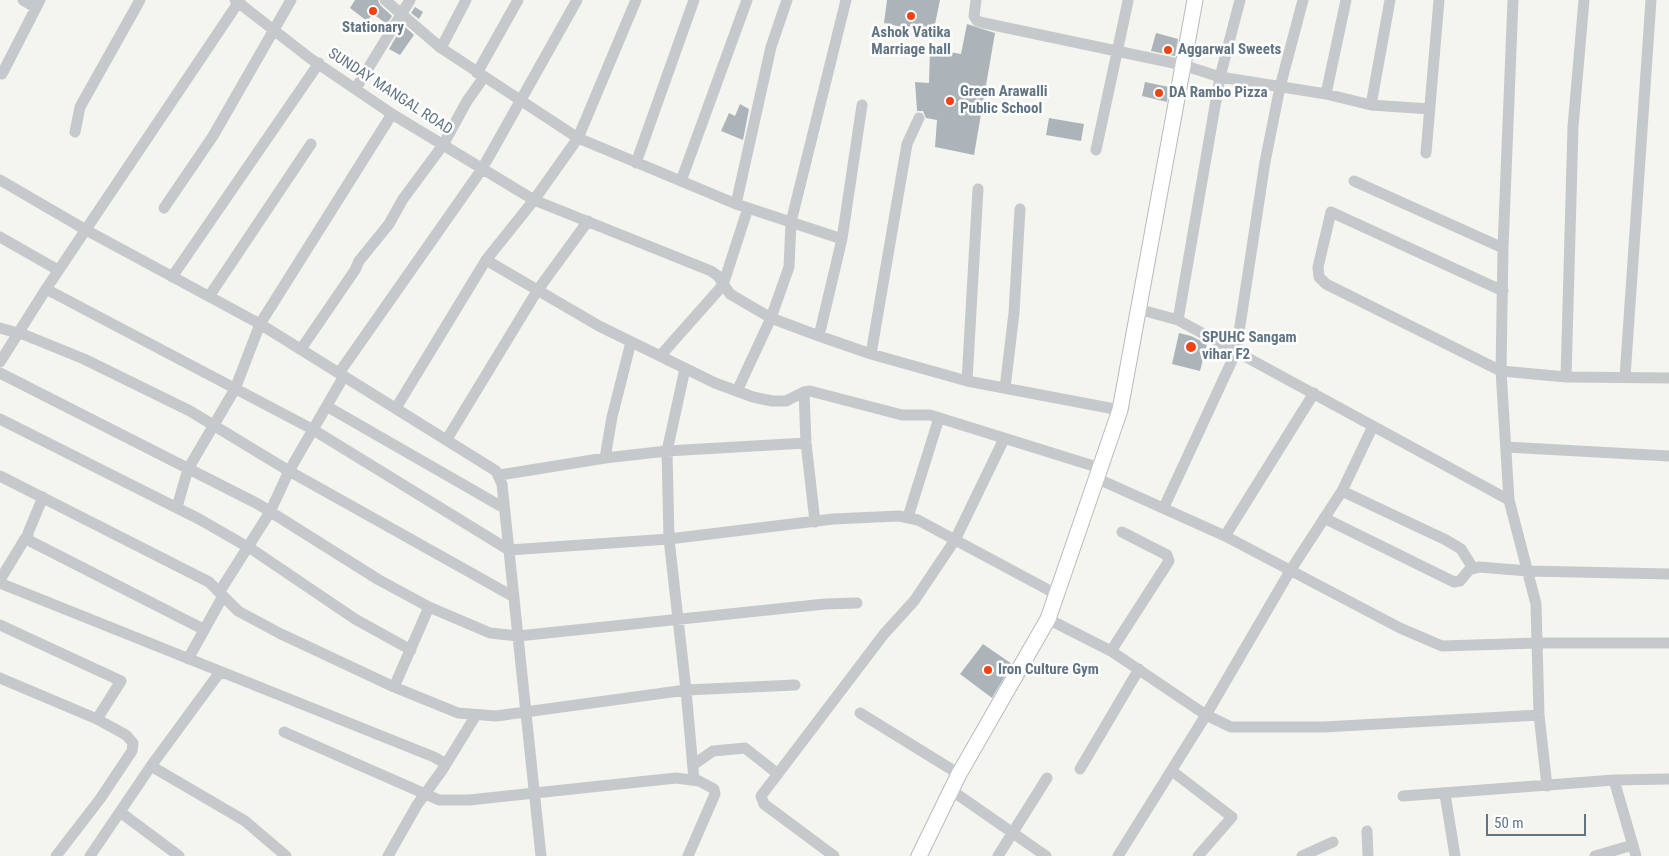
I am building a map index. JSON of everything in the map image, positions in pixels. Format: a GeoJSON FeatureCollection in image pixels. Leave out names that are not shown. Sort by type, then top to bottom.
{"type":"FeatureCollection","features":[{"type":"Feature","properties":{"kind":"street"},"geometry":{"type":"LineString","coordinates":[[2,74],[38,4],[23,0]]}},
{"type":"Feature","properties":{"kind":"street"},"geometry":{"type":"LineString","coordinates":[[75,132],[80,107],[140,0]]}},
{"type":"Feature","properties":{"kind":"street"},"geometry":{"type":"LineString","coordinates":[[164,208],[213,136],[291,0]]}},
{"type":"Feature","properties":{"kind":"street"},"geometry":{"type":"LineString","coordinates":[[385,0],[441,48],[578,138],[636,164],[742,206],[842,240]]}},
{"type":"Feature","properties":{"kind":"street"},"geometry":{"type":"LineString","coordinates":[[356,88],[410,0]]}},
{"type":"Feature","properties":{"kind":"street"},"geometry":{"type":"LineString","coordinates":[[441,48],[466,0]]}},
{"type":"Feature","properties":{"kind":"street"},"geometry":{"type":"LineString","coordinates":[[301,349],[355,270],[358,261],[389,224],[403,199],[443,145],[518,0]]}},
{"type":"Feature","properties":{"kind":"street"},"geometry":{"type":"LineString","coordinates":[[188,659],[221,594],[270,512],[289,471],[312,429],[328,407],[342,375],[482,169],[577,0]]}},
{"type":"Feature","properties":{"kind":"street"},"geometry":{"type":"LineString","coordinates":[[396,408],[486,260],[534,200],[578,138],[636,0]]}},
{"type":"Feature","properties":{"kind":"street"},"geometry":{"type":"LineString","coordinates":[[636,164],[694,0]]}},
{"type":"Feature","properties":{"kind":"street"},"geometry":{"type":"LineString","coordinates":[[681,181],[747,0]]}},
{"type":"Feature","properties":{"kind":"street"},"geometry":{"type":"LineString","coordinates":[[661,355],[723,285],[742,206],[770,47],[787,0]]}},
{"type":"Feature","properties":{"kind":"street"},"geometry":{"type":"LineString","coordinates":[[737,391],[771,318],[789,267],[791,222],[846,0]]}},
{"type":"Feature","properties":{"kind":"street"},"geometry":{"type":"LineString","coordinates":[[976,0],[974,16],[977,21],[1183,65],[1220,77],[1326,94],[1371,105],[1430,109]]}},
{"type":"Feature","properties":{"kind":"street"},"geometry":{"type":"LineString","coordinates":[[919,856],[959,774],[1048,619],[1120,410],[1195,0]]}},
{"type":"Feature","properties":{"kind":"street"},"geometry":{"type":"LineString","coordinates":[[1178,320],[1220,77],[1240,0]]}},
{"type":"Feature","properties":{"kind":"street"},"geometry":{"type":"LineString","coordinates":[[1164,507],[1236,352],[1265,162],[1280,87],[1303,0]]}},
{"type":"Feature","properties":{"kind":"street"},"geometry":{"type":"LineString","coordinates":[[1326,94],[1346,0]]}},
{"type":"Feature","properties":{"kind":"street"},"geometry":{"type":"LineString","coordinates":[[1371,105],[1390,0]]}},
{"type":"Feature","properties":{"kind":"street"},"geometry":{"type":"LineString","coordinates":[[1426,153],[1439,0]]}},
{"type":"Feature","properties":{"kind":"street"},"geometry":{"type":"LineString","coordinates":[[1513,0],[1503,248],[1501,371],[1509,500],[1536,604],[1540,715],[1546,786]]}},
{"type":"Feature","properties":{"kind":"street"},"geometry":{"type":"LineString","coordinates":[[1566,377],[1574,127],[1584,0]]}},
{"type":"Feature","properties":{"kind":"street"},"geometry":{"type":"LineString","coordinates":[[1625,377],[1651,0]]}},
{"type":"Feature","properties":{"kind":"street"},"geometry":{"type":"LineString","coordinates":[[0,362],[58,270],[238,1]]}},
{"type":"Feature","properties":{"kind":"street","name":"SUNDAY MANGAL ROAD"},"geometry":{"type":"LineString","coordinates":[[238,1],[392,114],[534,200],[711,271],[718,276],[730,294],[771,318],[871,354],[967,381],[1120,410]]}},
{"type":"Feature","properties":{"kind":"street"},"geometry":{"type":"LineString","coordinates":[[1096,150],[1128,1]]}},
{"type":"Feature","properties":{"kind":"street"},"geometry":{"type":"LineString","coordinates":[[172,277],[320,63]]}},
{"type":"Feature","properties":{"kind":"street"},"geometry":{"type":"LineString","coordinates":[[819,336],[842,240],[862,105]]}},
{"type":"Feature","properties":{"kind":"street"},"geometry":{"type":"LineString","coordinates":[[177,507],[188,469],[235,389],[260,324],[392,114]]}},
{"type":"Feature","properties":{"kind":"street"},"geometry":{"type":"LineString","coordinates":[[871,354],[907,144],[918,118]]}},
{"type":"Feature","properties":{"kind":"street"},"geometry":{"type":"LineString","coordinates":[[210,295],[311,144]]}},
{"type":"Feature","properties":{"kind":"street"},"geometry":{"type":"LineString","coordinates":[[0,180],[86,230],[172,277],[210,295],[260,324],[490,466],[500,475],[527,712],[532,793],[541,856]]}},
{"type":"Feature","properties":{"kind":"street"},"geometry":{"type":"LineString","coordinates":[[1354,181],[1503,248]]}},
{"type":"Feature","properties":{"kind":"street"},"geometry":{"type":"LineString","coordinates":[[967,381],[978,189]]}},
{"type":"Feature","properties":{"kind":"street"},"geometry":{"type":"LineString","coordinates":[[1005,388],[1014,313],[1020,209]]}},
{"type":"Feature","properties":{"kind":"street"},"geometry":{"type":"LineString","coordinates":[[1503,290],[1331,212],[1318,267],[1319,277],[1326,284],[1501,371],[1566,377],[1669,378]]}},
{"type":"Feature","properties":{"kind":"street"},"geometry":{"type":"LineString","coordinates":[[447,439],[537,290],[588,221]]}},
{"type":"Feature","properties":{"kind":"street"},"geometry":{"type":"LineString","coordinates":[[0,237],[58,270]]}},
{"type":"Feature","properties":{"kind":"street"},"geometry":{"type":"LineString","coordinates":[[486,260],[631,342],[661,355],[686,370],[737,391],[772,401],[789,400],[804,392],[818,392],[902,415],[939,418],[1098,473],[1442,646],[1537,643],[1669,644]]}},
{"type":"Feature","properties":{"kind":"street"},"geometry":{"type":"LineString","coordinates":[[46,289],[312,429],[509,550],[669,539],[815,522],[908,517],[1056,594]]}},
{"type":"Feature","properties":{"kind":"street"},"geometry":{"type":"LineString","coordinates":[[1138,309],[1178,320],[1509,500]]}},
{"type":"Feature","properties":{"kind":"street"},"geometry":{"type":"LineString","coordinates":[[0,328],[18,332],[84,359],[190,411],[289,471],[514,597]]}},
{"type":"Feature","properties":{"kind":"street"},"geometry":{"type":"LineString","coordinates":[[605,458],[631,342]]}},
{"type":"Feature","properties":{"kind":"street"},"geometry":{"type":"LineString","coordinates":[[686,370],[667,452],[669,539],[694,780]]}},
{"type":"Feature","properties":{"kind":"street"},"geometry":{"type":"LineString","coordinates":[[0,373],[270,512],[379,580],[429,607],[490,633],[518,636],[824,604],[856,603]]}},
{"type":"Feature","properties":{"kind":"street"},"geometry":{"type":"LineString","coordinates":[[804,392],[806,443],[815,522]]}},
{"type":"Feature","properties":{"kind":"street"},"geometry":{"type":"LineString","coordinates":[[1225,536],[1314,393]]}},
{"type":"Feature","properties":{"kind":"street"},"geometry":{"type":"LineString","coordinates":[[328,407],[504,508]]}},
{"type":"Feature","properties":{"kind":"street"},"geometry":{"type":"LineString","coordinates":[[908,517],[939,418]]}},
{"type":"Feature","properties":{"kind":"street"},"geometry":{"type":"LineString","coordinates":[[0,419],[177,507],[248,548],[355,619],[411,650]]}},
{"type":"Feature","properties":{"kind":"street"},"geometry":{"type":"LineString","coordinates":[[1118,856],[1206,715],[1290,571],[1342,491],[1373,426]]}},
{"type":"Feature","properties":{"kind":"street"},"geometry":{"type":"LineString","coordinates":[[834,856],[762,801],[761,796],[884,634],[914,601],[955,540],[1004,439]]}},
{"type":"Feature","properties":{"kind":"street"},"geometry":{"type":"LineString","coordinates":[[500,475],[605,458],[806,443]]}},
{"type":"Feature","properties":{"kind":"street"},"geometry":{"type":"LineString","coordinates":[[1506,447],[1669,456]]}},
{"type":"Feature","properties":{"kind":"street"},"geometry":{"type":"LineString","coordinates":[[0,476],[202,578],[238,611],[278,633],[394,687],[458,713],[496,716],[686,690],[795,686]]}},
{"type":"Feature","properties":{"kind":"street"},"geometry":{"type":"LineString","coordinates":[[1342,491],[1446,540],[1461,549],[1473,568]]}},
{"type":"Feature","properties":{"kind":"street"},"geometry":{"type":"LineString","coordinates":[[43,497],[26,537],[0,582],[434,757],[446,764]]}},
{"type":"Feature","properties":{"kind":"street"},"geometry":{"type":"LineString","coordinates":[[1324,518],[1454,582],[1460,581],[1473,568],[1669,574]]}},
{"type":"Feature","properties":{"kind":"street"},"geometry":{"type":"LineString","coordinates":[[1111,651],[1169,561],[1167,555],[1122,532]]}},
{"type":"Feature","properties":{"kind":"street"},"geometry":{"type":"LineString","coordinates":[[26,537],[28,540],[204,629]]}},
{"type":"Feature","properties":{"kind":"street"},"geometry":{"type":"LineString","coordinates":[[394,687],[429,607]]}},
{"type":"Feature","properties":{"kind":"street"},"geometry":{"type":"LineString","coordinates":[[1048,619],[1111,651],[1206,715],[1231,727],[1324,727],[1540,715]]}},
{"type":"Feature","properties":{"kind":"street"},"geometry":{"type":"LineString","coordinates":[[0,625],[121,681],[97,719]]}},
{"type":"Feature","properties":{"kind":"street"},"geometry":{"type":"LineString","coordinates":[[1080,770],[1140,669]]}},
{"type":"Feature","properties":{"kind":"street"},"geometry":{"type":"LineString","coordinates":[[90,856],[151,766],[220,672]]}},
{"type":"Feature","properties":{"kind":"street"},"geometry":{"type":"LineString","coordinates":[[0,678],[97,719],[132,740],[134,747],[100,798],[56,856]]}},
{"type":"Feature","properties":{"kind":"street"},"geometry":{"type":"LineString","coordinates":[[860,714],[959,774]]}},
{"type":"Feature","properties":{"kind":"street"},"geometry":{"type":"LineString","coordinates":[[388,856],[424,795],[446,764],[476,715]]}},
{"type":"Feature","properties":{"kind":"street"},"geometry":{"type":"LineString","coordinates":[[284,732],[424,795],[446,800],[676,778],[709,784],[714,789],[715,794],[688,856]]}},
{"type":"Feature","properties":{"kind":"street"},"geometry":{"type":"LineString","coordinates":[[692,765],[713,751],[745,748],[778,774]]}},
{"type":"Feature","properties":{"kind":"street"},"geometry":{"type":"LineString","coordinates":[[151,766],[245,821],[286,856]]}},
{"type":"Feature","properties":{"kind":"street"},"geometry":{"type":"LineString","coordinates":[[1172,771],[1232,816],[1198,856]]}},
{"type":"Feature","properties":{"kind":"street"},"geometry":{"type":"LineString","coordinates":[[998,856],[1014,834],[1047,778]]}},
{"type":"Feature","properties":{"kind":"street"},"geometry":{"type":"LineString","coordinates":[[1403,796],[1614,780],[1669,779]]}},
{"type":"Feature","properties":{"kind":"street"},"geometry":{"type":"LineString","coordinates":[[1594,856],[1635,850],[1614,780]]}},
{"type":"Feature","properties":{"kind":"street"},"geometry":{"type":"LineString","coordinates":[[951,790],[1046,856]]}},
{"type":"Feature","properties":{"kind":"street"},"geometry":{"type":"LineString","coordinates":[[1445,794],[1454,856]]}},
{"type":"Feature","properties":{"kind":"street"},"geometry":{"type":"LineString","coordinates":[[120,812],[179,856]]}},
{"type":"Feature","properties":{"kind":"street"},"geometry":{"type":"LineString","coordinates":[[1367,831],[1368,856]]}},
{"type":"Feature","properties":{"kind":"street"},"geometry":{"type":"LineString","coordinates":[[1302,856],[1333,842]]}},
{"type":"Feature","properties":{"kind":"building","name":"Stationary"},"geometry":{"type":"Polygon","coordinates":[[[355,0],[378,0],[380,5],[392,16],[387,24],[373,14],[367,21],[350,8],[355,0]]]}},
{"type":"Feature","properties":{"kind":"building","name":"Ashok Vatika Marriage hall"},"geometry":{"type":"Polygon","coordinates":[[[887,0],[940,0],[933,34],[884,23],[887,0]]]}},
{"type":"Feature","properties":{"kind":"building"},"geometry":{"type":"Polygon","coordinates":[[[415,7],[423,12],[419,19],[411,13],[415,7]]]}},
{"type":"Feature","properties":{"kind":"building","name":"Green Arawalli Public School"},"geometry":{"type":"Polygon","coordinates":[[[967,24],[995,33],[974,155],[935,147],[937,120],[926,118],[923,111],[917,111],[915,82],[929,83],[930,49],[961,54],[967,24]]]}},
{"type":"Feature","properties":{"kind":"building"},"geometry":{"type":"Polygon","coordinates":[[[403,25],[414,35],[400,55],[389,49],[403,25]]]}},
{"type":"Feature","properties":{"kind":"building"},"geometry":{"type":"Polygon","coordinates":[[[1156,33],[1178,39],[1175,56],[1151,51],[1156,33]]]}},
{"type":"Feature","properties":{"kind":"building","name":"DA Rambo Pizza"},"geometry":{"type":"Polygon","coordinates":[[[1145,82],[1169,87],[1167,102],[1142,96],[1145,82]]]}},
{"type":"Feature","properties":{"kind":"building"},"geometry":{"type":"Polygon","coordinates":[[[740,104],[749,109],[743,140],[721,131],[729,113],[735,116],[740,104]]]}},
{"type":"Feature","properties":{"kind":"building"},"geometry":{"type":"Polygon","coordinates":[[[1049,118],[1084,124],[1081,141],[1046,135],[1049,118]]]}},
{"type":"Feature","properties":{"kind":"building"},"geometry":{"type":"Polygon","coordinates":[[[1179,333],[1191,336],[1207,344],[1200,371],[1172,364],[1179,333]]]}},
{"type":"Feature","properties":{"kind":"building","name":"Iron Culture Gym"},"geometry":{"type":"Polygon","coordinates":[[[983,644],[1012,664],[992,698],[960,674],[983,644]]]}},
{"type":"Feature","properties":{"kind":"place","name":"Stationary"},"geometry":{"type":"Point","coordinates":[373,11]}},
{"type":"Feature","properties":{"kind":"place","name":"Ashok Vatika Marriage hall"},"geometry":{"type":"Point","coordinates":[911,16]}},
{"type":"Feature","properties":{"kind":"place","name":"Aggarwal Sweets"},"geometry":{"type":"Point","coordinates":[1168,50]}},
{"type":"Feature","properties":{"kind":"place","name":"DA Rambo Pizza"},"geometry":{"type":"Point","coordinates":[1159,93]}},
{"type":"Feature","properties":{"kind":"place","name":"Green Arawalli Public School"},"geometry":{"type":"Point","coordinates":[950,101]}},
{"type":"Feature","properties":{"kind":"place","name":"SPUHC Sangam vihar F2"},"geometry":{"type":"Point","coordinates":[1191,347]}},
{"type":"Feature","properties":{"kind":"place","name":"Iron Culture Gym"},"geometry":{"type":"Point","coordinates":[988,670]}}]}
